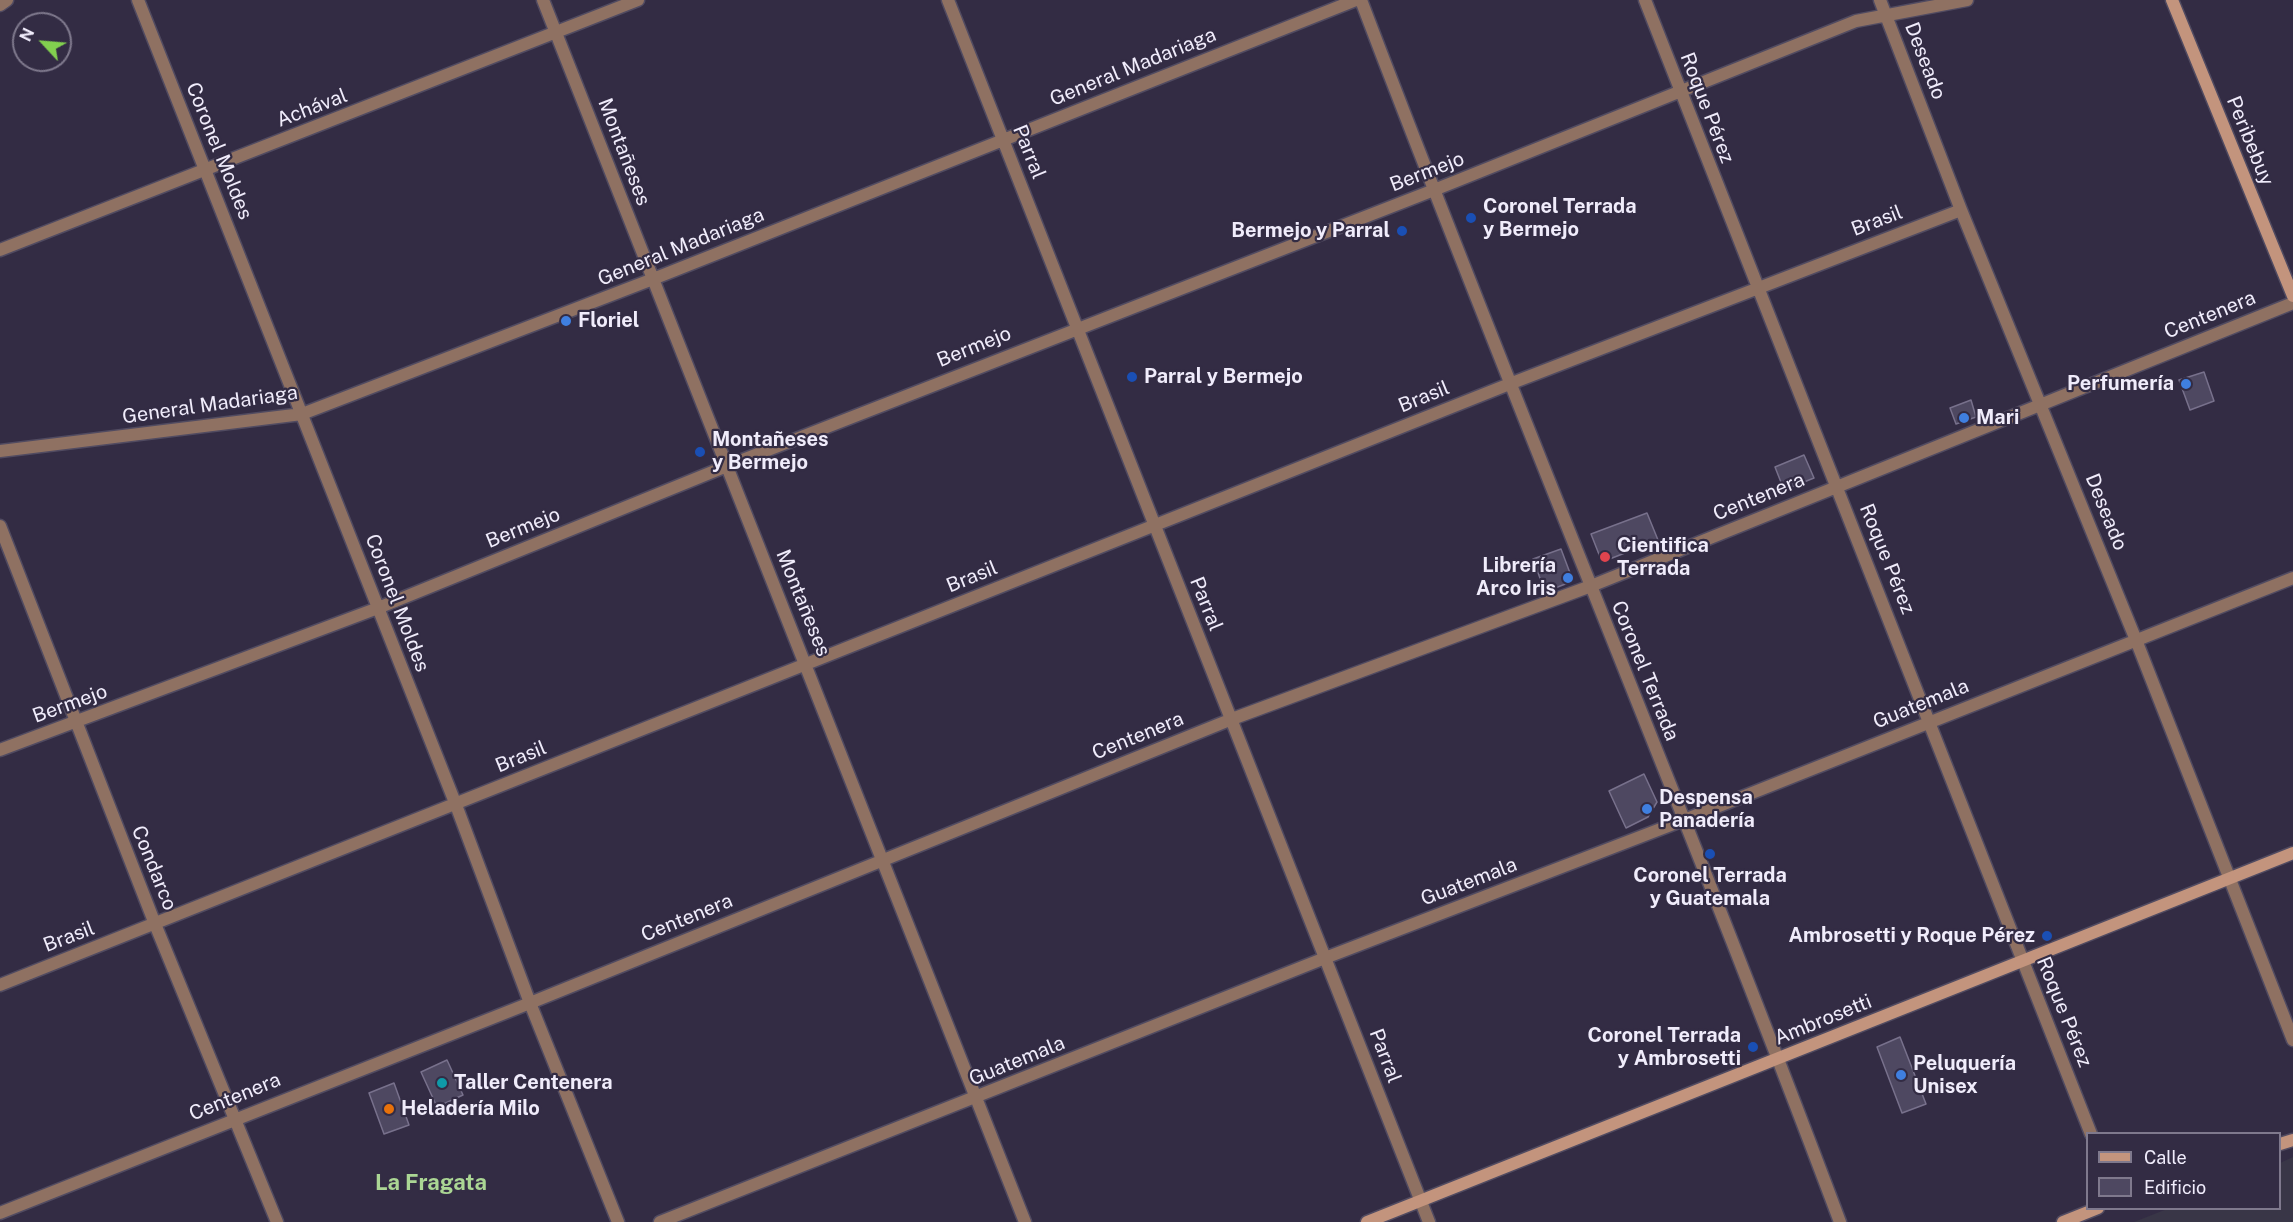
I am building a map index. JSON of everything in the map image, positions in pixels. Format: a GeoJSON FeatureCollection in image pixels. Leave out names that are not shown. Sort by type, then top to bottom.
{"type":"FeatureCollection","features":[{"type":"Feature","properties":{"kind":"street"},"geometry":{"type":"LineString","coordinates":[[0,6],[8,0]]}},
{"type":"Feature","properties":{"kind":"street","name":"Coronel Moldes"},"geometry":{"type":"LineString","coordinates":[[138,0],[618,1222]]}},
{"type":"Feature","properties":{"kind":"street","name":"Montañeses"},"geometry":{"type":"LineString","coordinates":[[543,0],[807,663],[1025,1222]]}},
{"type":"Feature","properties":{"kind":"street","name":"Achával"},"geometry":{"type":"LineString","coordinates":[[0,250],[638,0]]}},
{"type":"Feature","properties":{"kind":"street","name":"Parral"},"geometry":{"type":"LineString","coordinates":[[948,0],[1429,1222]]}},
{"type":"Feature","properties":{"kind":"street","name":"General Madariaga"},"geometry":{"type":"LineString","coordinates":[[0,452],[302,414],[653,279],[1359,0]]}},
{"type":"Feature","properties":{"kind":"street","name":"Coronel Terrada"},"geometry":{"type":"LineString","coordinates":[[1359,0],[1779,1059],[1840,1222]]}},
{"type":"Feature","properties":{"kind":"street","name":"Roque Pérez"},"geometry":{"type":"LineString","coordinates":[[1645,0],[1931,722],[2090,1132]]}},
{"type":"Feature","properties":{"kind":"street","name":"Deseado"},"geometry":{"type":"LineString","coordinates":[[1880,0],[1961,210],[2136,640],[2293,1040]]}},
{"type":"Feature","properties":{"kind":"street","name":"Bermejo"},"geometry":{"type":"LineString","coordinates":[[0,750],[378,608],[727,466],[1434,190],[1857,21],[1967,0]]}},
{"type":"Feature","properties":{"kind":"street","name":"Peribebuy"},"geometry":{"type":"LineString","coordinates":[[2172,0],[2293,296]]}},
{"type":"Feature","properties":{"kind":"street","name":"Brasil"},"geometry":{"type":"LineString","coordinates":[[0,985],[1512,383],[1961,210]]}},
{"type":"Feature","properties":{"kind":"street","name":"Centenera"},"geometry":{"type":"LineString","coordinates":[[0,1213],[1232,719],[1590,586],[2293,303]]}},
{"type":"Feature","properties":{"kind":"street","name":"Condarco"},"geometry":{"type":"LineString","coordinates":[[0,526],[155,924],[277,1222]]}},
{"type":"Feature","properties":{"kind":"street","name":"Guatemala"},"geometry":{"type":"LineString","coordinates":[[660,1222],[2293,578]]}},
{"type":"Feature","properties":{"kind":"street","name":"Ambrosetti"},"geometry":{"type":"LineString","coordinates":[[1367,1222],[1779,1059],[2230,876],[2293,853]]}},
{"type":"Feature","properties":{"kind":"street"},"geometry":{"type":"LineString","coordinates":[[2063,1222],[2094,1210]]}},
{"type":"Feature","properties":{"kind":"shaded area"},"geometry":{"type":"Polygon","coordinates":[[[2293,1157],[2293,1222],[2134,1222],[2164,1210],[2281,1210],[2281,1163],[2293,1157]]]}},
{"type":"Feature","properties":{"kind":"building"},"geometry":{"type":"Polygon","coordinates":[[[2204,372],[2214,401],[2190,410],[2179,380],[2204,372]]]}},
{"type":"Feature","properties":{"kind":"building"},"geometry":{"type":"Polygon","coordinates":[[[1971,400],[1976,417],[1956,424],[1950,408],[1971,400]]]}},
{"type":"Feature","properties":{"kind":"building"},"geometry":{"type":"Polygon","coordinates":[[[1804,455],[1814,478],[1784,490],[1775,467],[1804,455]]]}},
{"type":"Feature","properties":{"kind":"building"},"geometry":{"type":"Polygon","coordinates":[[[1647,513],[1658,540],[1602,562],[1591,534],[1647,513]]]}},
{"type":"Feature","properties":{"kind":"building"},"geometry":{"type":"Polygon","coordinates":[[[1561,549],[1573,581],[1545,592],[1533,559],[1561,549]]]}},
{"type":"Feature","properties":{"kind":"building"},"geometry":{"type":"Polygon","coordinates":[[[1644,774],[1657,802],[1648,817],[1626,828],[1609,791],[1644,774]]]}},
{"type":"Feature","properties":{"kind":"building","name":"Peluquería Unisex"},"geometry":{"type":"Polygon","coordinates":[[[1900,1037],[1926,1104],[1902,1113],[1877,1047],[1900,1037]]]}},
{"type":"Feature","properties":{"kind":"building","name":"Taller Centenera"},"geometry":{"type":"Polygon","coordinates":[[[447,1060],[463,1095],[437,1107],[421,1072],[447,1060]]]}},
{"type":"Feature","properties":{"kind":"building","name":"Heladería Milo"},"geometry":{"type":"Polygon","coordinates":[[[394,1083],[409,1125],[384,1134],[369,1093],[394,1083]]]}},
{"type":"Feature","properties":{"kind":"place","name":"Coronel Terrada y Bermejo"},"geometry":{"type":"Point","coordinates":[1471,218]}},
{"type":"Feature","properties":{"kind":"place","name":"Bermejo y Parral"},"geometry":{"type":"Point","coordinates":[1402,231]}},
{"type":"Feature","properties":{"kind":"place","name":"Floriel"},"geometry":{"type":"Point","coordinates":[566,321]}},
{"type":"Feature","properties":{"kind":"place","name":"Parral y Bermejo"},"geometry":{"type":"Point","coordinates":[1132,377]}},
{"type":"Feature","properties":{"kind":"place","name":"Perfumería"},"geometry":{"type":"Point","coordinates":[2186,384]}},
{"type":"Feature","properties":{"kind":"place","name":"Mari"},"geometry":{"type":"Point","coordinates":[1964,418]}},
{"type":"Feature","properties":{"kind":"place","name":"Montañeses y Bermejo"},"geometry":{"type":"Point","coordinates":[700,452]}},
{"type":"Feature","properties":{"kind":"place","name":"Cientifica Terrada"},"geometry":{"type":"Point","coordinates":[1605,557]}},
{"type":"Feature","properties":{"kind":"place","name":"Librería Arco Iris"},"geometry":{"type":"Point","coordinates":[1568,578]}},
{"type":"Feature","properties":{"kind":"place","name":"Despensa Panadería"},"geometry":{"type":"Point","coordinates":[1647,809]}},
{"type":"Feature","properties":{"kind":"place","name":"Coronel Terrada y Guatemala"},"geometry":{"type":"Point","coordinates":[1710,854]}},
{"type":"Feature","properties":{"kind":"place","name":"Ambrosetti y Roque Pérez"},"geometry":{"type":"Point","coordinates":[2047,936]}},
{"type":"Feature","properties":{"kind":"place","name":"Coronel Terrada y Ambrosetti"},"geometry":{"type":"Point","coordinates":[1753,1047]}},
{"type":"Feature","properties":{"kind":"place","name":"Peluquería Unisex"},"geometry":{"type":"Point","coordinates":[1901,1075]}},
{"type":"Feature","properties":{"kind":"place","name":"Taller Centenera"},"geometry":{"type":"Point","coordinates":[442,1083]}},
{"type":"Feature","properties":{"kind":"place","name":"Heladería Milo"},"geometry":{"type":"Point","coordinates":[389,1109]}},
{"type":"Feature","properties":{"kind":"district","name":"La Fragata"},"geometry":{"type":"Point","coordinates":[431,1183]}}]}
